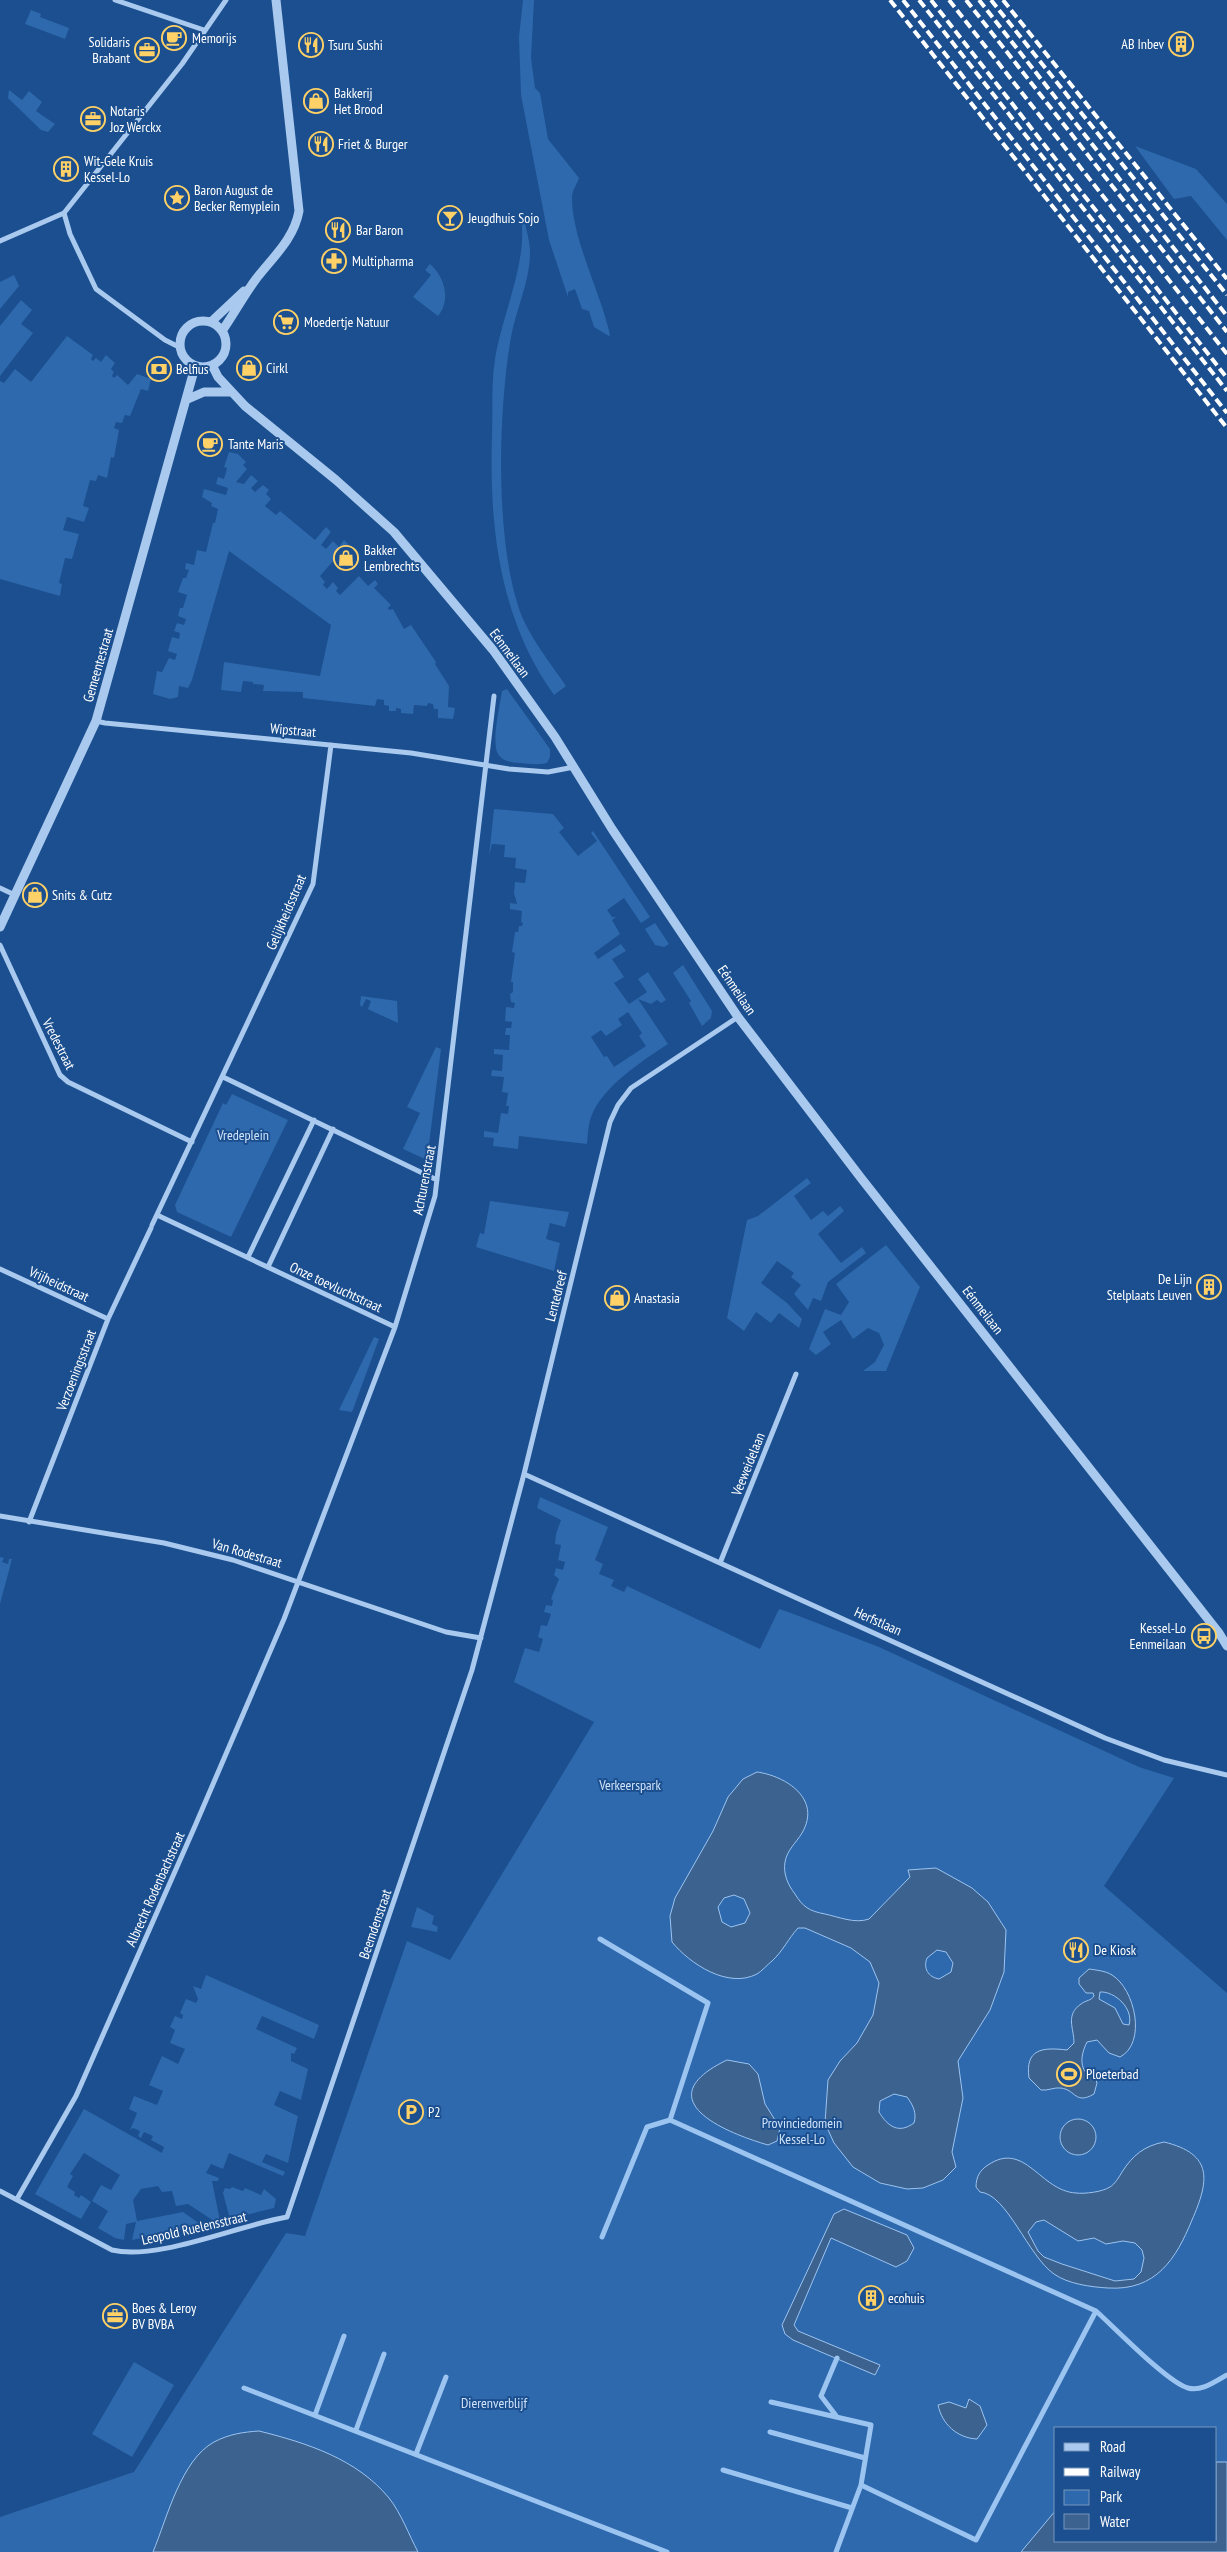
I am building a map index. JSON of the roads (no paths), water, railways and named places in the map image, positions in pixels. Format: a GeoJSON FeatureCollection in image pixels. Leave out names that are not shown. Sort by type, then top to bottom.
{"type":"FeatureCollection","features":[{"type":"Feature","properties":{"kind":"street"},"geometry":{"type":"LineString","coordinates":[[115,0],[204,30]]}},
{"type":"Feature","properties":{"kind":"street"},"geometry":{"type":"LineString","coordinates":[[2,240],[64,213],[182,64],[226,0]]}},
{"type":"Feature","properties":{"kind":"street"},"geometry":{"type":"LineString","coordinates":[[222,331],[255,280],[288,240],[294,230],[299,211],[276,0]]}},
{"type":"Feature","properties":{"kind":"street"},"geometry":{"type":"LineString","coordinates":[[64,213],[70,234],[96,289],[165,340],[179,347]]}},
{"type":"Feature","properties":{"kind":"street"},"geometry":{"type":"LineString","coordinates":[[211,322],[255,280]]}},
{"type":"Feature","properties":{"kind":"street"},"geometry":{"type":"LineString","coordinates":[[198,321],[211,322],[222,331],[226,348],[224,356],[212,365],[204,368],[195,367],[182,356],[179,347],[180,338],[188,325],[198,321]]}},
{"type":"Feature","properties":{"kind":"street","name":"Eénmeilaan"},"geometry":{"type":"LineString","coordinates":[[212,365],[230,392],[371,510],[394,532],[493,650],[574,767],[612,829],[738,1017],[1219,1633],[1227,1646]]}},
{"type":"Feature","properties":{"kind":"street","name":"Gemeentestraat"},"geometry":{"type":"LineString","coordinates":[[0,927],[96,721],[188,398],[195,367]]}},
{"type":"Feature","properties":{"kind":"street"},"geometry":{"type":"LineString","coordinates":[[188,398],[204,392],[230,392]]}},
{"type":"Feature","properties":{"kind":"street"},"geometry":{"type":"LineString","coordinates":[[487,765],[494,696]]}},
{"type":"Feature","properties":{"kind":"street","name":"Wipstraat"},"geometry":{"type":"LineString","coordinates":[[96,721],[331,745],[548,772],[574,767]]}},
{"type":"Feature","properties":{"kind":"street","name":"Gelijkheidsstraat"},"geometry":{"type":"LineString","coordinates":[[224,1076],[313,884],[331,745]]}},
{"type":"Feature","properties":{"kind":"street","name":"Achturenstraat"},"geometry":{"type":"LineString","coordinates":[[298,1580],[395,1327],[434,1203],[487,765]]}},
{"type":"Feature","properties":{"kind":"street"},"geometry":{"type":"LineString","coordinates":[[0,888],[16,895]]}},
{"type":"Feature","properties":{"kind":"street","name":"Vredestraat"},"geometry":{"type":"LineString","coordinates":[[0,944],[60,1075],[68,1082],[192,1142]]}},
{"type":"Feature","properties":{"kind":"street","name":"Lentedreef"},"geometry":{"type":"LineString","coordinates":[[481,1638],[524,1474],[610,1122],[618,1105],[631,1088],[738,1017]]}},
{"type":"Feature","properties":{"kind":"street"},"geometry":{"type":"LineString","coordinates":[[333,1129],[268,1267],[157,1215],[224,1076],[438,1180]]}},
{"type":"Feature","properties":{"kind":"street"},"geometry":{"type":"LineString","coordinates":[[248,1257],[314,1120]]}},
{"type":"Feature","properties":{"kind":"street","name":"Verzoeningsstraat"},"geometry":{"type":"LineString","coordinates":[[29,1522],[108,1319],[157,1215]]}},
{"type":"Feature","properties":{"kind":"street","name":"Onze toevluchtstraat"},"geometry":{"type":"LineString","coordinates":[[268,1267],[395,1327]]}},
{"type":"Feature","properties":{"kind":"street","name":"Vrijheidstraat"},"geometry":{"type":"LineString","coordinates":[[0,1269],[108,1319]]}},
{"type":"Feature","properties":{"kind":"street","name":"Veeweidelaan"},"geometry":{"type":"LineString","coordinates":[[720,1563],[796,1374]]}},
{"type":"Feature","properties":{"kind":"street","name":"Herfstlaan"},"geometry":{"type":"LineString","coordinates":[[524,1474],[1135,1750],[1227,1775]]}},
{"type":"Feature","properties":{"kind":"street","name":"Van Rodestraat"},"geometry":{"type":"LineString","coordinates":[[0,1516],[164,1544],[233,1560],[298,1580],[446,1632],[481,1638]]}},
{"type":"Feature","properties":{"kind":"street","name":"Albrecht Rodenbachstraat"},"geometry":{"type":"LineString","coordinates":[[17,2199],[76,2096],[284,1619],[298,1580]]}},
{"type":"Feature","properties":{"kind":"street","name":"Beemdenstraat"},"geometry":{"type":"LineString","coordinates":[[288,2217],[481,1638]]}},
{"type":"Feature","properties":{"kind":"street","name":"Leopold Ruelensstraat"},"geometry":{"type":"LineString","coordinates":[[0,2191],[112,2250],[126,2253],[159,2249],[288,2217]]}},
{"type":"Feature","properties":{"kind":"water"},"geometry":{"type":"Polygon","coordinates":[[[757,1772],[768,1774],[789,1784],[798,1791],[804,1800],[807,1810],[807,1821],[802,1833],[788,1854],[785,1862],[785,1875],[790,1887],[807,1908],[847,1920],[869,1919],[910,1877],[908,1870],[936,1868],[972,1888],[988,1902],[1006,1930],[1004,1972],[990,2010],[958,2061],[963,2098],[952,2152],[956,2167],[943,2180],[923,2188],[907,2189],[880,2183],[853,2167],[834,2143],[825,2123],[828,2080],[840,2061],[857,2043],[873,2015],[879,1983],[870,1962],[851,1948],[805,1928],[798,1928],[776,1957],[759,1973],[746,1978],[734,1978],[710,1972],[699,1966],[672,1942],[670,1916],[675,1898],[713,1831],[728,1797],[743,1779],[757,1772]],[[734,1895],[724,1898],[718,1907],[722,1922],[731,1927],[745,1923],[750,1913],[744,1899],[734,1895]],[[937,1950],[927,1958],[927,1972],[935,1978],[939,1979],[951,1972],[953,1963],[946,1952],[937,1950]],[[894,2094],[880,2101],[879,2112],[890,2125],[903,2128],[914,2123],[914,2109],[907,2097],[894,2094]]]}},
{"type":"Feature","properties":{"kind":"water"},"geometry":{"type":"Polygon","coordinates":[[[1089,1969],[1112,1975],[1127,1992],[1135,2016],[1133,2040],[1128,2050],[1120,2057],[1109,2053],[1097,2040],[1087,2042],[1082,2066],[1086,2073],[1094,2074],[1097,2083],[1094,2094],[1083,2098],[1061,2088],[1041,2090],[1029,2078],[1028,2068],[1030,2061],[1037,2052],[1050,2049],[1067,2050],[1074,2043],[1073,2013],[1076,2008],[1094,1996],[1093,1993],[1086,1993],[1079,1984],[1079,1978],[1089,1969]],[[1100,1992],[1099,1999],[1115,2008],[1123,2024],[1129,2025],[1129,2013],[1126,2007],[1112,1994],[1100,1992]]]}},
{"type":"Feature","properties":{"kind":"water"},"geometry":{"type":"Polygon","coordinates":[[[727,2060],[749,2064],[758,2074],[765,2104],[780,2128],[777,2141],[768,2145],[731,2132],[714,2123],[700,2112],[693,2101],[693,2088],[704,2074],[727,2060]]]}},
{"type":"Feature","properties":{"kind":"water"},"geometry":{"type":"Polygon","coordinates":[[[1078,2119],[1085,2120],[1091,2124],[1095,2130],[1095,2144],[1091,2150],[1085,2154],[1078,2155],[1071,2154],[1065,2150],[1061,2144],[1060,2137],[1061,2130],[1065,2124],[1071,2120],[1078,2119]]]}},
{"type":"Feature","properties":{"kind":"water"},"geometry":{"type":"Polygon","coordinates":[[[1164,2142],[1180,2147],[1192,2154],[1199,2162],[1203,2171],[1204,2181],[1202,2193],[1186,2234],[1171,2259],[1162,2270],[1151,2278],[1125,2288],[1101,2288],[1080,2284],[1054,2274],[1035,2254],[999,2203],[990,2195],[980,2192],[976,2187],[978,2177],[985,2167],[1001,2159],[1012,2159],[1023,2162],[1063,2190],[1089,2193],[1107,2189],[1114,2184],[1130,2161],[1140,2152],[1164,2142]],[[1044,2220],[1036,2222],[1028,2232],[1038,2251],[1044,2257],[1062,2264],[1115,2281],[1134,2279],[1141,2272],[1144,2258],[1142,2250],[1135,2243],[1123,2241],[1106,2244],[1094,2238],[1078,2241],[1044,2220]]]}},
{"type":"Feature","properties":{"kind":"water"},"geometry":{"type":"Polygon","coordinates":[[[844,2209],[907,2235],[914,2248],[907,2261],[896,2267],[831,2238],[794,2325],[798,2331],[880,2365],[875,2375],[793,2340],[785,2334],[782,2325],[834,2214],[844,2209]]]}},
{"type":"Feature","properties":{"kind":"water"},"geometry":{"type":"Polygon","coordinates":[[[969,2399],[980,2406],[987,2425],[977,2439],[963,2436],[952,2429],[943,2418],[938,2405],[949,2402],[966,2408],[969,2399]]]}},
{"type":"Feature","properties":{"kind":"water"},"geometry":{"type":"Polygon","coordinates":[[[259,2431],[313,2447],[330,2454],[362,2473],[389,2498],[401,2517],[418,2552],[153,2552],[176,2491],[202,2450],[225,2437],[259,2431]]]}},
{"type":"Feature","properties":{"kind":"water"},"geometry":{"type":"Polygon","coordinates":[[[1217,2462],[1227,2462],[1227,2552],[1021,2552],[1054,2512],[1054,2542],[1217,2542],[1217,2462]]]}},
{"type":"Feature","properties":{"kind":"waterway"},"geometry":{"type":"LineString","coordinates":[[600,1939],[708,2003],[670,2120],[1096,2311],[1141,2354],[1179,2384],[1193,2389],[1208,2385],[1227,2375]]}},
{"type":"Feature","properties":{"kind":"waterway"},"geometry":{"type":"LineString","coordinates":[[602,2237],[647,2127],[670,2120]]}},
{"type":"Feature","properties":{"kind":"waterway"},"geometry":{"type":"LineString","coordinates":[[836,2552],[861,2485],[976,2540],[1096,2311]]}},
{"type":"Feature","properties":{"kind":"waterway"},"geometry":{"type":"LineString","coordinates":[[315,2415],[344,2336]]}},
{"type":"Feature","properties":{"kind":"waterway"},"geometry":{"type":"LineString","coordinates":[[356,2430],[384,2354]]}},
{"type":"Feature","properties":{"kind":"waterway"},"geometry":{"type":"LineString","coordinates":[[837,2358],[821,2396],[837,2417]]}},
{"type":"Feature","properties":{"kind":"waterway"},"geometry":{"type":"LineString","coordinates":[[416,2454],[446,2377]]}},
{"type":"Feature","properties":{"kind":"waterway"},"geometry":{"type":"LineString","coordinates":[[244,2388],[667,2552]]}},
{"type":"Feature","properties":{"kind":"waterway"},"geometry":{"type":"LineString","coordinates":[[771,2402],[871,2425],[861,2485]]}},
{"type":"Feature","properties":{"kind":"waterway"},"geometry":{"type":"LineString","coordinates":[[770,2432],[865,2458]]}},
{"type":"Feature","properties":{"kind":"waterway"},"geometry":{"type":"LineString","coordinates":[[723,2470],[852,2508]]}},
{"type":"Feature","properties":{"kind":"railway"},"geometry":{"type":"LineString","coordinates":[[890,0],[1227,428]]}},
{"type":"Feature","properties":{"kind":"railway"},"geometry":{"type":"LineString","coordinates":[[903,0],[1227,413]]}},
{"type":"Feature","properties":{"kind":"railway"},"geometry":{"type":"LineString","coordinates":[[919,0],[1227,391]]}},
{"type":"Feature","properties":{"kind":"railway"},"geometry":{"type":"LineString","coordinates":[[931,0],[1227,378]]}},
{"type":"Feature","properties":{"kind":"railway"},"geometry":{"type":"LineString","coordinates":[[949,0],[1227,354]]}},
{"type":"Feature","properties":{"kind":"railway"},"geometry":{"type":"LineString","coordinates":[[966,0],[1227,332]]}},
{"type":"Feature","properties":{"kind":"railway"},"geometry":{"type":"LineString","coordinates":[[979,0],[1227,316]]}},
{"type":"Feature","properties":{"kind":"railway"},"geometry":{"type":"LineString","coordinates":[[991,0],[1227,295]]}},
{"type":"Feature","properties":{"kind":"railway"},"geometry":{"type":"LineString","coordinates":[[1003,0],[1227,279]]}},
{"type":"Feature","properties":{"kind":"place","name":"Memorijs"},"geometry":{"type":"Point","coordinates":[174,38]}},
{"type":"Feature","properties":{"kind":"place","name":"AB Inbev"},"geometry":{"type":"Point","coordinates":[1181,44]}},
{"type":"Feature","properties":{"kind":"place","name":"Tsuru Sushi"},"geometry":{"type":"Point","coordinates":[311,45]}},
{"type":"Feature","properties":{"kind":"place","name":"Solidaris Brabant"},"geometry":{"type":"Point","coordinates":[147,50]}},
{"type":"Feature","properties":{"kind":"place","name":"Bakkerij Het Brood"},"geometry":{"type":"Point","coordinates":[316,101]}},
{"type":"Feature","properties":{"kind":"place","name":"Notaris Joz Werckx"},"geometry":{"type":"Point","coordinates":[93,119]}},
{"type":"Feature","properties":{"kind":"place","name":"Friet & Burger"},"geometry":{"type":"Point","coordinates":[321,144]}},
{"type":"Feature","properties":{"kind":"place","name":"Wit-Gele Kruis Kessel-Lo"},"geometry":{"type":"Point","coordinates":[66,169]}},
{"type":"Feature","properties":{"kind":"place","name":"Baron August de Becker Remyplein"},"geometry":{"type":"Point","coordinates":[177,198]}},
{"type":"Feature","properties":{"kind":"place","name":"Jeugdhuis Sojo"},"geometry":{"type":"Point","coordinates":[450,218]}},
{"type":"Feature","properties":{"kind":"place","name":"Bar Baron"},"geometry":{"type":"Point","coordinates":[338,230]}},
{"type":"Feature","properties":{"kind":"place","name":"Multipharma"},"geometry":{"type":"Point","coordinates":[334,261]}},
{"type":"Feature","properties":{"kind":"place","name":"Moedertje Natuur"},"geometry":{"type":"Point","coordinates":[286,322]}},
{"type":"Feature","properties":{"kind":"place","name":"Cirkl"},"geometry":{"type":"Point","coordinates":[249,368]}},
{"type":"Feature","properties":{"kind":"place","name":"Belfius"},"geometry":{"type":"Point","coordinates":[159,369]}},
{"type":"Feature","properties":{"kind":"place","name":"Tante Maris"},"geometry":{"type":"Point","coordinates":[210,444]}},
{"type":"Feature","properties":{"kind":"place","name":"Bakker Lembrechts"},"geometry":{"type":"Point","coordinates":[346,558]}},
{"type":"Feature","properties":{"kind":"place","name":"Snits & Cutz"},"geometry":{"type":"Point","coordinates":[35,895]}},
{"type":"Feature","properties":{"kind":"place","name":"De Lijn Stelplaats Leuven"},"geometry":{"type":"Point","coordinates":[1209,1287]}},
{"type":"Feature","properties":{"kind":"place","name":"Anastasia"},"geometry":{"type":"Point","coordinates":[617,1298]}},
{"type":"Feature","properties":{"kind":"place","name":"Kessel-Lo Eenmeilaan"},"geometry":{"type":"Point","coordinates":[1204,1636]}},
{"type":"Feature","properties":{"kind":"place","name":"De Kiosk"},"geometry":{"type":"Point","coordinates":[1076,1950]}},
{"type":"Feature","properties":{"kind":"place","name":"Ploeterbad"},"geometry":{"type":"Point","coordinates":[1069,2074]}},
{"type":"Feature","properties":{"kind":"place","name":"P2"},"geometry":{"type":"Point","coordinates":[411,2112]}},
{"type":"Feature","properties":{"kind":"place","name":"ecohuis"},"geometry":{"type":"Point","coordinates":[871,2298]}},
{"type":"Feature","properties":{"kind":"place","name":"Boes & Leroy BV BVBA"},"geometry":{"type":"Point","coordinates":[115,2316]}},
{"type":"Feature","properties":{"kind":"park label","name":"Vredeplein"},"geometry":{"type":"Point","coordinates":[243,1135]}},
{"type":"Feature","properties":{"kind":"park label","name":"Verkeerspark"},"geometry":{"type":"Point","coordinates":[630,1785]}},
{"type":"Feature","properties":{"kind":"park label","name":"Provinciedomein Kessel-Lo"},"geometry":{"type":"Point","coordinates":[802,2132]}},
{"type":"Feature","properties":{"kind":"park label","name":"Dierenverblijf"},"geometry":{"type":"Point","coordinates":[494,2403]}}]}
